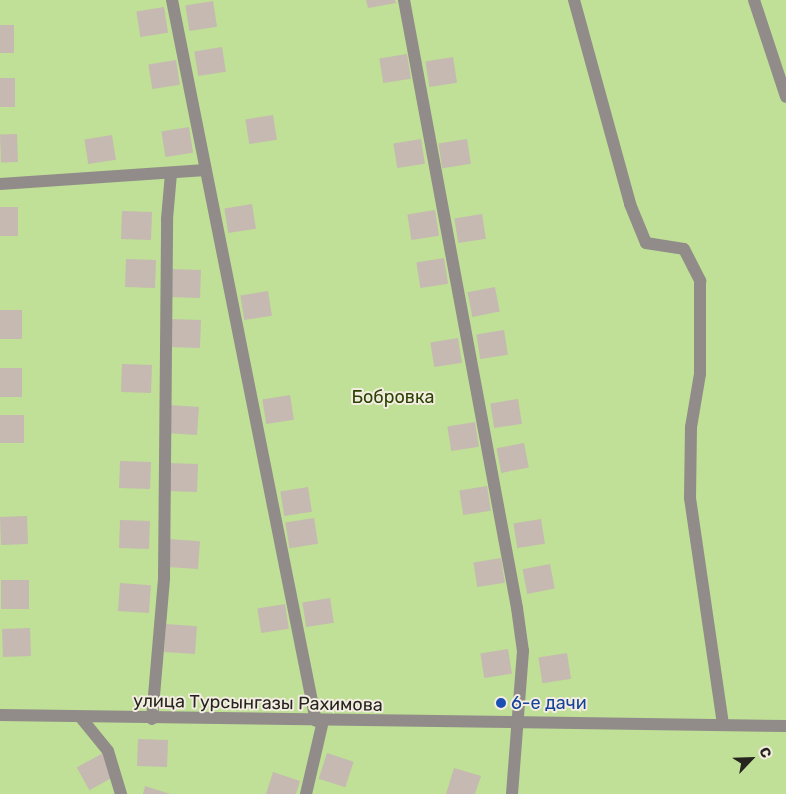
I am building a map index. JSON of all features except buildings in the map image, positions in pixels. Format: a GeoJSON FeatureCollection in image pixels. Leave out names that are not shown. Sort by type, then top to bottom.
{"type":"FeatureCollection","features":[{"type":"Feature","properties":{"kind":"street"},"geometry":{"type":"LineString","coordinates":[[172,0],[320,721],[306,794]]}},
{"type":"Feature","properties":{"kind":"street"},"geometry":{"type":"LineString","coordinates":[[404,0],[517,608],[523,651],[512,794]]}},
{"type":"Feature","properties":{"kind":"street"},"geometry":{"type":"LineString","coordinates":[[574,0],[630,204],[646,243],[684,249],[700,281],[700,374],[691,427],[690,498],[723,725]]}},
{"type":"Feature","properties":{"kind":"street"},"geometry":{"type":"LineString","coordinates":[[754,0],[786,97]]}},
{"type":"Feature","properties":{"kind":"street"},"geometry":{"type":"LineString","coordinates":[[0,184],[206,170]]}},
{"type":"Feature","properties":{"kind":"street"},"geometry":{"type":"LineString","coordinates":[[152,719],[164,578],[167,219],[171,173]]}},
{"type":"Feature","properties":{"kind":"street","name":"улица Турсынгазы Рахимова"},"geometry":{"type":"LineString","coordinates":[[0,715],[82,719],[786,726]]}},
{"type":"Feature","properties":{"kind":"street"},"geometry":{"type":"LineString","coordinates":[[82,719],[108,751],[121,794]]}},
{"type":"Feature","properties":{"kind":"green space","name":"Бобровка"},"geometry":{"type":"Polygon","coordinates":[[[0,0],[786,0],[786,794],[0,794],[0,0]]]}},
{"type":"Feature","properties":{"kind":"place","name":"6-е дачи"},"geometry":{"type":"Point","coordinates":[501,703]}}]}
